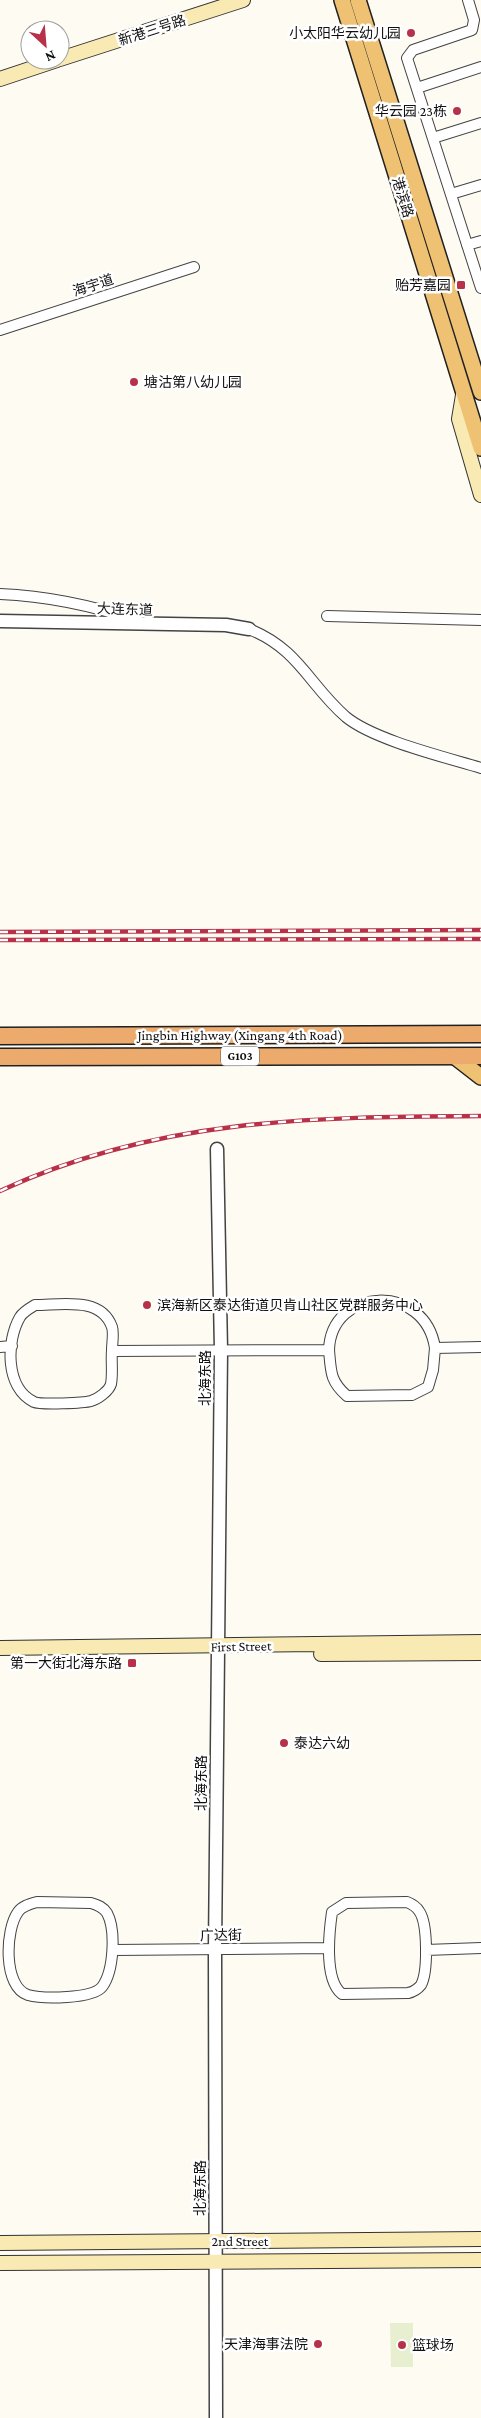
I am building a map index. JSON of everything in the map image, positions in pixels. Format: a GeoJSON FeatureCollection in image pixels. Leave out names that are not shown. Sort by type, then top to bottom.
{"type":"FeatureCollection","features":[{"type":"Feature","properties":{"kind":"highway","name":"Jingbin Highway (Xingang 4th Road)"},"geometry":{"type":"LineString","coordinates":[[0,1036],[481,1034]]}},
{"type":"Feature","properties":{"kind":"highway","name":"Jingbin Highway (Xingang 4th Road)"},"geometry":{"type":"LineString","coordinates":[[0,1057],[481,1056]]}},
{"type":"Feature","properties":{"kind":"main road","name":"新港三号路"},"geometry":{"type":"LineString","coordinates":[[70,48],[216,0]]}},
{"type":"Feature","properties":{"kind":"main road","name":"新港三号路"},"geometry":{"type":"LineString","coordinates":[[70,56],[243,0]]}},
{"type":"Feature","properties":{"kind":"main road","name":"港滨路"},"geometry":{"type":"LineString","coordinates":[[342,0],[481,448]]}},
{"type":"Feature","properties":{"kind":"main road","name":"港滨路"},"geometry":{"type":"LineString","coordinates":[[358,0],[480,387]]}},
{"type":"Feature","properties":{"kind":"main road"},"geometry":{"type":"LineString","coordinates":[[0,70],[20,64]]}},
{"type":"Feature","properties":{"kind":"main road","name":"新港三号路"},"geometry":{"type":"LineString","coordinates":[[0,78],[26,70]]}},
{"type":"Feature","properties":{"kind":"main road"},"geometry":{"type":"LineString","coordinates":[[462,391],[460,419],[481,495]]}},
{"type":"Feature","properties":{"kind":"main road"},"geometry":{"type":"LineString","coordinates":[[454,1056],[481,1077]]}},
{"type":"Feature","properties":{"kind":"main road","name":"First Street"},"geometry":{"type":"LineString","coordinates":[[0,1655],[481,1642]]}},
{"type":"Feature","properties":{"kind":"main road","name":"First Street"},"geometry":{"type":"LineString","coordinates":[[0,1648],[481,1653]]}},
{"type":"Feature","properties":{"kind":"main road","name":"2nd Street"},"geometry":{"type":"LineString","coordinates":[[0,2244],[481,2239]]}},
{"type":"Feature","properties":{"kind":"main road","name":"2nd Street"},"geometry":{"type":"LineString","coordinates":[[0,2263],[481,2260]]}},
{"type":"Feature","properties":{"kind":"street"},"geometry":{"type":"LineString","coordinates":[[468,0],[474,20],[472,30],[412,50],[407,58],[481,288]]}},
{"type":"Feature","properties":{"kind":"street"},"geometry":{"type":"LineString","coordinates":[[417,88],[481,67]]}},
{"type":"Feature","properties":{"kind":"street"},"geometry":{"type":"LineString","coordinates":[[433,138],[481,122]]}},
{"type":"Feature","properties":{"kind":"street"},"geometry":{"type":"LineString","coordinates":[[451,194],[481,185]]}},
{"type":"Feature","properties":{"kind":"street"},"geometry":{"type":"LineString","coordinates":[[467,245],[481,240]]}},
{"type":"Feature","properties":{"kind":"street","name":"海宇道"},"geometry":{"type":"LineString","coordinates":[[0,328],[193,265]]}},
{"type":"Feature","properties":{"kind":"street"},"geometry":{"type":"LineString","coordinates":[[462,391],[480,387]]}},
{"type":"Feature","properties":{"kind":"street"},"geometry":{"type":"LineString","coordinates":[[0,594],[30,595],[68,601],[103,609],[150,625]]}},
{"type":"Feature","properties":{"kind":"street"},"geometry":{"type":"LineString","coordinates":[[327,616],[481,620]]}},
{"type":"Feature","properties":{"kind":"street","name":"大连东道"},"geometry":{"type":"LineString","coordinates":[[0,621],[226,625],[249,629]]}},
{"type":"Feature","properties":{"kind":"street"},"geometry":{"type":"LineString","coordinates":[[249,629],[264,630],[287,645],[306,664],[339,704],[358,719],[381,730],[481,761]]}},
{"type":"Feature","properties":{"kind":"street"},"geometry":{"type":"LineString","coordinates":[[249,629],[265,635],[284,648],[304,668],[328,699],[356,724],[389,738],[481,768]]}},
{"type":"Feature","properties":{"kind":"street","name":"北海东路"},"geometry":{"type":"LineString","coordinates":[[216,2418],[215,1949],[221,1350],[217,1149]]}},
{"type":"Feature","properties":{"kind":"street"},"geometry":{"type":"LineString","coordinates":[[371,1302],[404,1303],[424,1319],[433,1333],[435,1348],[433,1370],[428,1387],[412,1395],[347,1396],[338,1388],[331,1376],[330,1350],[330,1337],[339,1319],[355,1306],[371,1302]]}},
{"type":"Feature","properties":{"kind":"street"},"geometry":{"type":"LineString","coordinates":[[35,1305],[85,1305],[97,1307],[105,1314],[112,1328],[111,1385],[102,1395],[90,1402],[36,1403],[27,1397],[18,1386],[7,1351],[21,1314],[35,1305]]}},
{"type":"Feature","properties":{"kind":"street"},"geometry":{"type":"LineString","coordinates":[[0,1347],[7,1351]]}},
{"type":"Feature","properties":{"kind":"street"},"geometry":{"type":"LineString","coordinates":[[435,1348],[481,1347]]}},
{"type":"Feature","properties":{"kind":"street"},"geometry":{"type":"LineString","coordinates":[[112,1351],[330,1350]]}},
{"type":"Feature","properties":{"kind":"street"},"geometry":{"type":"LineString","coordinates":[[38,1902],[83,1902],[99,1906],[106,1912],[109,1920],[113,1950],[108,1972],[101,1987],[96,1992],[82,1996],[27,1994],[14,1982],[4,1953],[18,1912],[24,1907],[38,1902]]}},
{"type":"Feature","properties":{"kind":"street"},"geometry":{"type":"LineString","coordinates":[[357,1902],[407,1902],[414,1905],[422,1916],[426,1950],[422,1984],[413,1992],[342,1994],[336,1989],[331,1971],[329,1948],[332,1912],[339,1906],[357,1902]]}},
{"type":"Feature","properties":{"kind":"street","name":"广达街"},"geometry":{"type":"LineString","coordinates":[[113,1950],[329,1948]]}},
{"type":"Feature","properties":{"kind":"street"},"geometry":{"type":"LineString","coordinates":[[426,1950],[481,1948]]}},
{"type":"Feature","properties":{"kind":"green space","name":"篮球场"},"geometry":{"type":"Polygon","coordinates":[[[390,2323],[413,2323],[413,2367],[391,2367],[390,2323]]]}},
{"type":"Feature","properties":{"kind":"railway"},"geometry":{"type":"LineString","coordinates":[[0,932],[481,930]]}},
{"type":"Feature","properties":{"kind":"railway"},"geometry":{"type":"LineString","coordinates":[[0,940],[481,939]]}},
{"type":"Feature","properties":{"kind":"railway"},"geometry":{"type":"LineString","coordinates":[[0,1191],[59,1167],[118,1149],[177,1135],[236,1126],[296,1121],[481,1116]]}},
{"type":"Feature","properties":{"kind":"place","name":"小太阳华云幼儿园"},"geometry":{"type":"Point","coordinates":[411,33]}},
{"type":"Feature","properties":{"kind":"place","name":"华云园 23栋"},"geometry":{"type":"Point","coordinates":[457,111]}},
{"type":"Feature","properties":{"kind":"place","name":"贻芳嘉园"},"geometry":{"type":"Point","coordinates":[461,285]}},
{"type":"Feature","properties":{"kind":"place","name":"塘沽第八幼儿园"},"geometry":{"type":"Point","coordinates":[134,382]}},
{"type":"Feature","properties":{"kind":"place","name":"滨海新区泰达街道贝肯山社区党群服务中心"},"geometry":{"type":"Point","coordinates":[147,1305]}},
{"type":"Feature","properties":{"kind":"place","name":"第一大街北海东路"},"geometry":{"type":"Point","coordinates":[132,1663]}},
{"type":"Feature","properties":{"kind":"place","name":"泰达六幼"},"geometry":{"type":"Point","coordinates":[284,1743]}},
{"type":"Feature","properties":{"kind":"place","name":"天津海事法院"},"geometry":{"type":"Point","coordinates":[318,2344]}},
{"type":"Feature","properties":{"kind":"place","name":"篮球场"},"geometry":{"type":"Point","coordinates":[402,2345]}}]}
